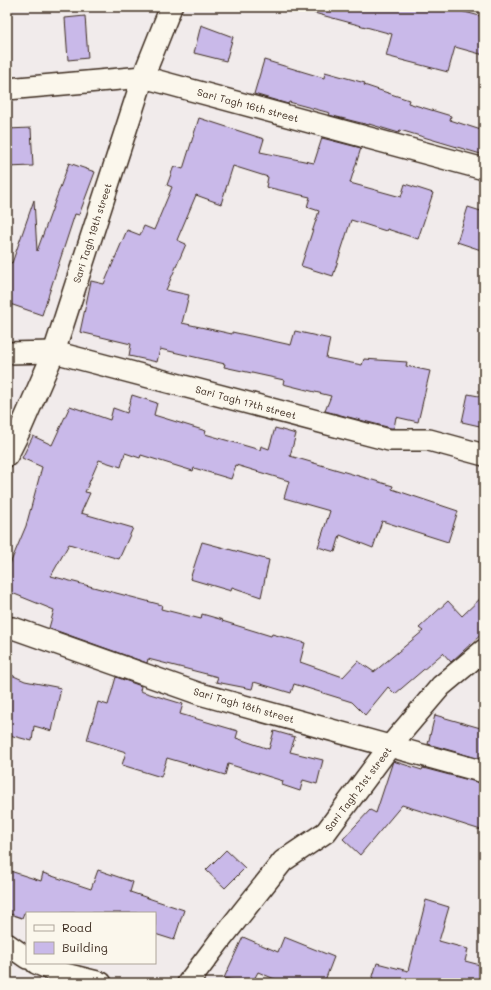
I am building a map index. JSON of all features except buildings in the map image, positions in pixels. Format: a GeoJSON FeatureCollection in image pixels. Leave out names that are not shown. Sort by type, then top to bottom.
{"type":"FeatureCollection","features":[{"type":"Feature","properties":{"kind":"street","name":"Sari Tagh 19th street"},"geometry":{"type":"LineString","coordinates":[[7,456],[54,352],[143,77],[170,7]]}},
{"type":"Feature","properties":{"kind":"street","name":"Sari Tagh 16th street"},"geometry":{"type":"LineString","coordinates":[[7,89],[143,77],[484,169]]}},
{"type":"Feature","properties":{"kind":"street","name":"Sari Tagh 17th street"},"geometry":{"type":"LineString","coordinates":[[7,352],[54,352],[389,440],[429,440],[484,455]]}},
{"type":"Feature","properties":{"kind":"street","name":"Sari Tagh 18th street"},"geometry":{"type":"LineString","coordinates":[[7,628],[13,628],[200,694],[484,772]]}},
{"type":"Feature","properties":{"kind":"street","name":"Sari Tagh 21st street"},"geometry":{"type":"LineString","coordinates":[[189,983],[218,943],[283,861],[326,832],[390,746],[441,686],[484,650]]}},
{"type":"Feature","properties":{"kind":"street"},"geometry":{"type":"LineString","coordinates":[[7,944],[26,957]]}},
{"type":"Feature","properties":{"kind":"street"},"geometry":{"type":"LineString","coordinates":[[38,964],[57,972],[101,983]]}}]}
